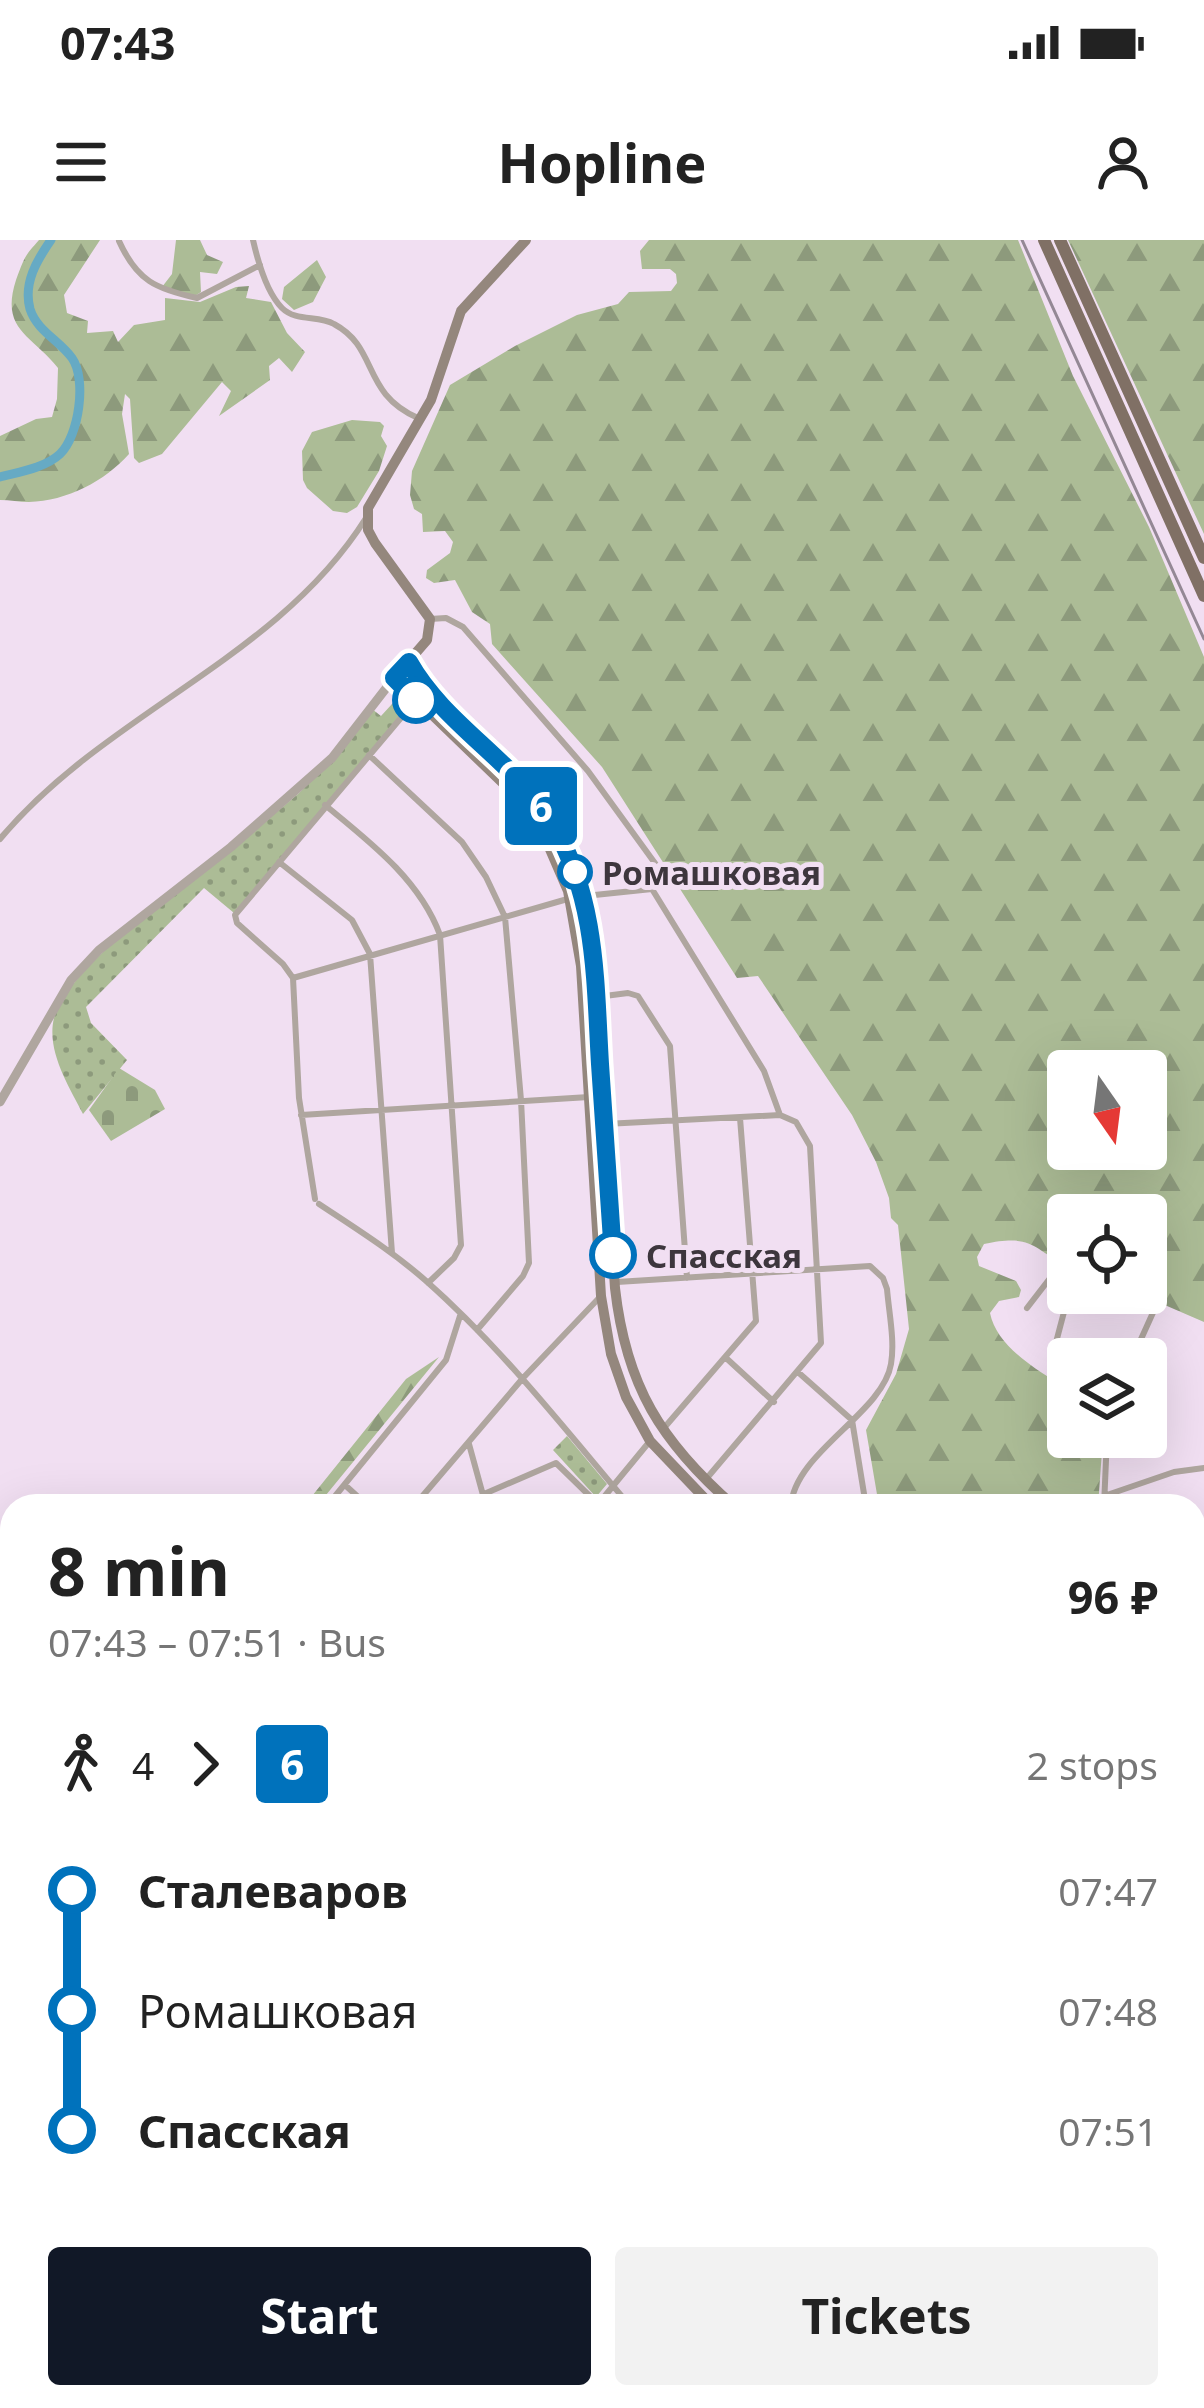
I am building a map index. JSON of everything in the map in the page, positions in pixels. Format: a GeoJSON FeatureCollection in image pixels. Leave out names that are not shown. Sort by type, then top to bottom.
{"type":"FeatureCollection","features":[{"type":"Feature","properties":{"kind":"main road"},"geometry":{"type":"LineString","coordinates":[[399,683],[427,640],[430,620],[375,543],[366,518],[374,494],[421,419],[461,311],[526,240]]}},
{"type":"Feature","properties":{"kind":"main road"},"geometry":{"type":"LineString","coordinates":[[1044,240],[1204,596]]}},
{"type":"Feature","properties":{"kind":"main road"},"geometry":{"type":"LineString","coordinates":[[1060,240],[1204,559]]}},
{"type":"Feature","properties":{"kind":"main road"},"geometry":{"type":"LineString","coordinates":[[409,662],[426,690],[538,801],[560,837],[578,897],[597,997],[596,1096],[604,1124],[608,1341],[620,1384],[650,1441],[701,1494]]}},
{"type":"Feature","properties":{"kind":"main road"},"geometry":{"type":"LineString","coordinates":[[399,683],[416,674]]}},
{"type":"Feature","properties":{"kind":"main road"},"geometry":{"type":"LineString","coordinates":[[399,683],[525,809],[578,897],[608,1289],[631,1370],[661,1431],[720,1494]]}},
{"type":"Feature","properties":{"kind":"main road"},"geometry":{"type":"LineString","coordinates":[[416,700],[426,690]]}},
{"type":"Feature","properties":{"kind":"main road"},"geometry":{"type":"LineString","coordinates":[[650,1441],[661,1431]]}},
{"type":"Feature","properties":{"kind":"street"},"geometry":{"type":"LineString","coordinates":[[254,240],[275,300],[286,313],[334,323],[365,353],[381,393],[395,408],[421,419]]}},
{"type":"Feature","properties":{"kind":"street"},"geometry":{"type":"LineString","coordinates":[[119,241],[132,268],[164,291],[197,298],[260,265]]}},
{"type":"Feature","properties":{"kind":"street"},"geometry":{"type":"LineString","coordinates":[[0,839],[43,791],[139,716],[275,622],[341,556],[366,518]]}},
{"type":"Feature","properties":{"kind":"street"},"geometry":{"type":"LineString","coordinates":[[293,978],[578,897],[652,890],[665,878],[560,738],[464,627],[446,618],[430,620]]}},
{"type":"Feature","properties":{"kind":"street"},"geometry":{"type":"LineString","coordinates":[[0,1102],[71,980],[99,950],[231,847],[332,758],[399,683]]}},
{"type":"Feature","properties":{"kind":"street"},"geometry":{"type":"LineString","coordinates":[[416,700],[237,912],[237,923],[284,964],[293,978],[301,1115],[317,1202],[392,1253],[477,1330],[524,1378],[619,1494]]}},
{"type":"Feature","properties":{"kind":"street"},"geometry":{"type":"LineString","coordinates":[[369,755],[462,842],[505,917],[529,1262],[523,1276],[477,1330]]}},
{"type":"Feature","properties":{"kind":"street"},"geometry":{"type":"LineString","coordinates":[[326,805],[413,885],[440,935],[461,1245],[428,1283]]}},
{"type":"Feature","properties":{"kind":"street"},"geometry":{"type":"LineString","coordinates":[[279,862],[352,920],[370,954],[392,1253]]}},
{"type":"Feature","properties":{"kind":"street"},"geometry":{"type":"LineString","coordinates":[[652,890],[764,1071],[780,1115]]}},
{"type":"Feature","properties":{"kind":"street"},"geometry":{"type":"LineString","coordinates":[[597,997],[628,992],[638,996],[666,1037],[687,1278]]}},
{"type":"Feature","properties":{"kind":"street"},"geometry":{"type":"LineString","coordinates":[[301,1115],[596,1096]]}},
{"type":"Feature","properties":{"kind":"street"},"geometry":{"type":"LineString","coordinates":[[604,1124],[780,1115],[796,1122],[810,1146],[821,1343],[705,1481]]}},
{"type":"Feature","properties":{"kind":"street"},"geometry":{"type":"LineString","coordinates":[[661,1431],[756,1321],[740,1118]]}},
{"type":"Feature","properties":{"kind":"street"},"geometry":{"type":"LineString","coordinates":[[425,1494],[608,1289],[687,1278],[870,1266],[887,1289],[891,1367],[852,1420],[797,1478],[794,1494]]}},
{"type":"Feature","properties":{"kind":"street"},"geometry":{"type":"LineString","coordinates":[[1027,1307],[1047,1282]]}},
{"type":"Feature","properties":{"kind":"street"},"geometry":{"type":"LineString","coordinates":[[337,1494],[446,1360],[460,1316]]}},
{"type":"Feature","properties":{"kind":"street"},"geometry":{"type":"LineString","coordinates":[[725,1357],[774,1402]]}},
{"type":"Feature","properties":{"kind":"street"},"geometry":{"type":"LineString","coordinates":[[799,1373],[852,1420],[864,1494]]}},
{"type":"Feature","properties":{"kind":"street"},"geometry":{"type":"LineString","coordinates":[[606,1494],[650,1441]]}},
{"type":"Feature","properties":{"kind":"street"},"geometry":{"type":"LineString","coordinates":[[469,1444],[484,1494],[556,1463],[587,1494]]}},
{"type":"Feature","properties":{"kind":"street"},"geometry":{"type":"LineString","coordinates":[[1104,1494],[1106,1458]]}},
{"type":"Feature","properties":{"kind":"street"},"geometry":{"type":"LineString","coordinates":[[1110,1494],[1174,1472],[1204,1468]]}},
{"type":"Feature","properties":{"kind":"street"},"geometry":{"type":"LineString","coordinates":[[345,1485],[355,1494]]}},
{"type":"Feature","properties":{"kind":"green space"},"geometry":{"type":"Polygon","coordinates":[[[39,240],[100,240],[64,295],[67,313],[88,321],[87,333],[113,331],[118,342],[134,325],[165,320],[165,298],[200,302],[249,286],[246,298],[271,302],[287,333],[305,352],[292,372],[279,358],[269,366],[270,380],[219,416],[231,391],[222,382],[162,454],[139,463],[134,458],[130,399],[125,394],[122,414],[129,454],[119,464],[97,481],[57,498],[0,500],[0,436],[36,419],[52,417],[57,399],[58,368],[21,330],[12,310],[21,266],[39,240]]]}},
{"type":"Feature","properties":{"kind":"green space"},"geometry":{"type":"Polygon","coordinates":[[[176,240],[200,240],[207,255],[223,262],[217,274],[200,272],[201,292],[195,296],[162,287],[172,274],[176,240]]]}},
{"type":"Feature","properties":{"kind":"green space"},"geometry":{"type":"Polygon","coordinates":[[[649,240],[1018,240],[1073,376],[1149,527],[1204,657],[1204,1322],[1167,1306],[1167,1194],[1047,1194],[1047,1254],[1021,1241],[999,1241],[984,1244],[977,1257],[979,1266],[1016,1281],[1021,1290],[1019,1297],[999,1301],[990,1313],[1010,1348],[1047,1376],[1047,1458],[1101,1458],[1099,1494],[877,1494],[866,1430],[896,1374],[909,1329],[898,1225],[891,1218],[876,1162],[852,1115],[758,976],[737,978],[602,767],[492,644],[490,624],[472,612],[455,580],[434,583],[426,578],[427,570],[450,553],[453,542],[445,531],[423,532],[422,514],[414,509],[410,495],[412,471],[450,385],[577,315],[618,304],[629,292],[671,291],[677,283],[670,269],[642,269],[640,251],[649,240]]]}},
{"type":"Feature","properties":{"kind":"green space"},"geometry":{"type":"Polygon","coordinates":[[[1068,240],[1204,240],[1204,534],[1068,240]]]}},
{"type":"Feature","properties":{"kind":"green space"},"geometry":{"type":"Polygon","coordinates":[[[317,260],[326,277],[313,302],[294,310],[282,299],[284,287],[317,260]]]}},
{"type":"Feature","properties":{"kind":"green space"},"geometry":{"type":"Polygon","coordinates":[[[352,420],[380,422],[387,446],[379,471],[357,507],[347,513],[333,511],[307,488],[302,451],[312,432],[352,420]]]}},
{"type":"Feature","properties":{"kind":"green space"},"geometry":{"type":"Polygon","coordinates":[[[403,692],[410,705],[234,913],[204,888],[86,1007],[91,1023],[127,1060],[83,1114],[53,1043],[54,1018],[67,993],[124,932],[299,793],[372,709],[381,716],[403,692]]]}},
{"type":"Feature","properties":{"kind":"green space"},"geometry":{"type":"Polygon","coordinates":[[[424,694],[478,741],[544,814],[579,894],[572,894],[548,838],[420,698],[424,694]]]}},
{"type":"Feature","properties":{"kind":"green space"},"geometry":{"type":"Polygon","coordinates":[[[119,1068],[155,1090],[165,1109],[111,1141],[89,1110],[119,1068]]]}},
{"type":"Feature","properties":{"kind":"green space"},"geometry":{"type":"Polygon","coordinates":[[[439,1357],[327,1494],[314,1494],[406,1379],[439,1357]]]}},
{"type":"Feature","properties":{"kind":"green space"},"geometry":{"type":"Polygon","coordinates":[[[567,1436],[607,1484],[593,1494],[553,1450],[567,1436]]]}},
{"type":"Feature","properties":{"kind":"waterway"},"geometry":{"type":"LineString","coordinates":[[0,477],[54,459],[67,446],[76,421],[77,367],[38,323],[28,299],[33,272],[51,240]]}},
{"type":"Feature","properties":{"kind":"tram line"},"geometry":{"type":"LineString","coordinates":[[1022,240],[1204,639]]}},
{"type":"Feature","properties":{"kind":"bus line","name":"6"},"geometry":{"type":"LineString","coordinates":[[416,700],[394,678],[409,662],[426,690],[538,801],[579,881],[594,954],[613,1255]]}},
{"type":"Feature","properties":{"kind":"place","name":"Ромашковая"},"geometry":{"type":"Point","coordinates":[575,872]}},
{"type":"Feature","properties":{"kind":"place","name":"Спасская"},"geometry":{"type":"Point","coordinates":[613,1255]}}]}
